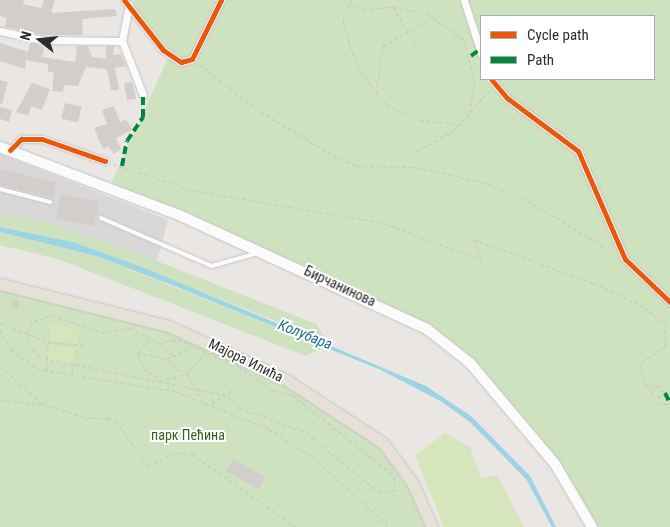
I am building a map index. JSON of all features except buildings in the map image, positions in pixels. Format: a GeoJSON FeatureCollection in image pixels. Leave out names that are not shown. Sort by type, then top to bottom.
{"type":"FeatureCollection","features":[{"type":"Feature","properties":{"kind":"main road","name":"Бирчанинова"},"geometry":{"type":"LineString","coordinates":[[5,149],[80,174],[265,251],[391,310],[450,344],[555,464],[592,527]]}},
{"type":"Feature","properties":{"kind":"main road","name":"Мајора Илића"},"geometry":{"type":"LineString","coordinates":[[0,284],[169,326],[284,379],[383,443],[412,482],[432,527]]}},
{"type":"Feature","properties":{"kind":"street"},"geometry":{"type":"LineString","coordinates":[[127,3],[169,56],[181,62],[192,59],[221,0]]}},
{"type":"Feature","properties":{"kind":"street"},"geometry":{"type":"LineString","coordinates":[[464,0],[480,50]]}},
{"type":"Feature","properties":{"kind":"street"},"geometry":{"type":"LineString","coordinates":[[127,3],[122,41],[143,95]]}},
{"type":"Feature","properties":{"kind":"street"},"geometry":{"type":"LineString","coordinates":[[0,30],[42,40],[122,41]]}},
{"type":"Feature","properties":{"kind":"street"},"geometry":{"type":"LineString","coordinates":[[493,82],[578,151],[625,259],[670,302]]}},
{"type":"Feature","properties":{"kind":"street","name":"Бирчанинова"},"geometry":{"type":"LineString","coordinates":[[5,149],[21,139],[42,138],[105,161]]}},
{"type":"Feature","properties":{"kind":"lane"},"geometry":{"type":"LineString","coordinates":[[0,189],[50,202]]}},
{"type":"Feature","properties":{"kind":"lane"},"geometry":{"type":"LineString","coordinates":[[101,218],[212,266],[265,251]]}},
{"type":"Feature","properties":{"kind":"path"},"geometry":{"type":"LineString","coordinates":[[352,0],[343,21],[349,44],[360,71],[376,94],[387,105],[420,120],[461,124]]}},
{"type":"Feature","properties":{"kind":"path"},"geometry":{"type":"LineString","coordinates":[[349,5],[412,8],[434,17],[464,40],[471,56],[475,84],[468,117]]}},
{"type":"Feature","properties":{"kind":"path"},"geometry":{"type":"LineString","coordinates":[[393,7],[409,30],[417,46]]}},
{"type":"Feature","properties":{"kind":"path"},"geometry":{"type":"LineString","coordinates":[[376,94],[383,46],[434,17]]}},
{"type":"Feature","properties":{"kind":"path"},"geometry":{"type":"LineString","coordinates":[[192,59],[255,108],[334,156],[357,166],[416,167],[523,197],[625,259]]}},
{"type":"Feature","properties":{"kind":"path"},"geometry":{"type":"LineString","coordinates":[[418,151],[461,124],[493,82]]}},
{"type":"Feature","properties":{"kind":"path"},"geometry":{"type":"LineString","coordinates":[[105,161],[190,190],[384,223],[482,260],[473,240],[593,283],[639,304],[665,324],[666,346],[640,363],[645,385],[658,385]]}},
{"type":"Feature","properties":{"kind":"path"},"geometry":{"type":"LineString","coordinates":[[159,343],[178,339],[206,352],[283,395],[292,396],[387,469],[397,484],[395,490],[380,493],[304,431],[240,408],[226,395],[194,385],[45,360],[30,347],[27,332],[34,321],[52,315],[101,332],[130,328],[149,340],[159,343],[174,357]]}},
{"type":"Feature","properties":{"kind":"path"},"geometry":{"type":"LineString","coordinates":[[0,323],[27,332],[48,342],[77,347],[86,346]]}},
{"type":"Feature","properties":{"kind":"path"},"geometry":{"type":"LineString","coordinates":[[0,330],[24,362],[47,371],[136,382],[203,400],[292,441],[389,527]]}},
{"type":"Feature","properties":{"kind":"path"},"geometry":{"type":"LineString","coordinates":[[137,352],[149,340]]}},
{"type":"Feature","properties":{"kind":"path"},"geometry":{"type":"LineString","coordinates":[[47,371],[45,360],[48,342]]}},
{"type":"Feature","properties":{"kind":"path"},"geometry":{"type":"LineString","coordinates":[[137,352],[167,359],[192,346]]}},
{"type":"Feature","properties":{"kind":"path"},"geometry":{"type":"LineString","coordinates":[[72,374],[77,347]]}},
{"type":"Feature","properties":{"kind":"path"},"geometry":{"type":"LineString","coordinates":[[137,352],[144,369],[157,378]]}},
{"type":"Feature","properties":{"kind":"path"},"geometry":{"type":"LineString","coordinates":[[187,374],[206,352]]}},
{"type":"Feature","properties":{"kind":"path"},"geometry":{"type":"LineString","coordinates":[[167,359],[181,373]]}},
{"type":"Feature","properties":{"kind":"path"},"geometry":{"type":"LineString","coordinates":[[0,366],[42,404]]}},
{"type":"Feature","properties":{"kind":"path"},"geometry":{"type":"LineString","coordinates":[[165,380],[181,373],[187,374],[203,400]]}},
{"type":"Feature","properties":{"kind":"path"},"geometry":{"type":"LineString","coordinates":[[658,385],[665,394]]}},
{"type":"Feature","properties":{"kind":"path"},"geometry":{"type":"LineString","coordinates":[[658,385],[652,392],[657,404],[670,404]]}},
{"type":"Feature","properties":{"kind":"path"},"geometry":{"type":"LineString","coordinates":[[212,403],[234,389]]}},
{"type":"Feature","properties":{"kind":"path"},"geometry":{"type":"LineString","coordinates":[[658,397],[670,390]]}},
{"type":"Feature","properties":{"kind":"path"},"geometry":{"type":"LineString","coordinates":[[0,400],[42,404],[86,418],[108,418],[119,425],[148,466],[176,453],[192,454],[296,527]]}},
{"type":"Feature","properties":{"kind":"shaded area"},"geometry":{"type":"Polygon","coordinates":[[[0,154],[168,220],[157,261],[55,224],[0,213],[0,154]]]}},
{"type":"Feature","properties":{"kind":"green space"},"geometry":{"type":"Polygon","coordinates":[[[135,0],[670,0],[670,527],[592,527],[571,487],[450,344],[110,186],[169,56],[129,5],[135,0]]]}},
{"type":"Feature","properties":{"kind":"green space"},"geometry":{"type":"Polygon","coordinates":[[[0,213],[55,224],[134,252],[316,324],[327,341],[73,242],[0,227],[0,213]]]}},
{"type":"Feature","properties":{"kind":"green space"},"geometry":{"type":"Polygon","coordinates":[[[0,232],[96,256],[325,347],[306,356],[58,259],[0,245],[0,232]]]}},
{"type":"Feature","properties":{"kind":"green space","name":"парк Пећина"},"geometry":{"type":"Polygon","coordinates":[[[0,284],[139,316],[285,379],[390,451],[431,527],[0,527],[0,284]]]}},
{"type":"Feature","properties":{"kind":"green space"},"geometry":{"type":"Polygon","coordinates":[[[52,324],[80,329],[77,345],[49,340],[52,324]]]}},
{"type":"Feature","properties":{"kind":"green space"},"geometry":{"type":"Polygon","coordinates":[[[48,344],[77,349],[74,365],[45,360],[48,344]]]}},
{"type":"Feature","properties":{"kind":"green space"},"geometry":{"type":"Polygon","coordinates":[[[445,433],[470,447],[481,479],[497,475],[524,527],[444,527],[415,455],[445,433]]]}},
{"type":"Feature","properties":{"kind":"water"},"geometry":{"type":"Polygon","coordinates":[[[0,227],[73,242],[147,269],[426,386],[471,416],[530,476],[556,527],[552,527],[526,479],[470,422],[442,402],[381,370],[172,285],[96,256],[0,232],[0,227]]]}},
{"type":"Feature","properties":{"kind":"marked path"},"geometry":{"type":"LineString","coordinates":[[471,56],[480,49]]}},
{"type":"Feature","properties":{"kind":"marked path"},"geometry":{"type":"LineString","coordinates":[[122,166],[127,141],[143,117],[143,95]]}},
{"type":"Feature","properties":{"kind":"marked path"},"geometry":{"type":"LineString","coordinates":[[665,393],[670,403]]}},
{"type":"Feature","properties":{"kind":"cycle path"},"geometry":{"type":"LineString","coordinates":[[124,0],[163,50],[181,62],[192,59],[221,0]]}},
{"type":"Feature","properties":{"kind":"cycle path"},"geometry":{"type":"LineString","coordinates":[[492,80],[507,98],[578,151],[625,259],[670,302]]}},
{"type":"Feature","properties":{"kind":"cycle path"},"geometry":{"type":"LineString","coordinates":[[10,150],[21,139],[42,139],[105,161]]}},
{"type":"Feature","properties":{"kind":"water label","name":"Колубара"},"geometry":{"type":"Point","coordinates":[305,335]}}]}
